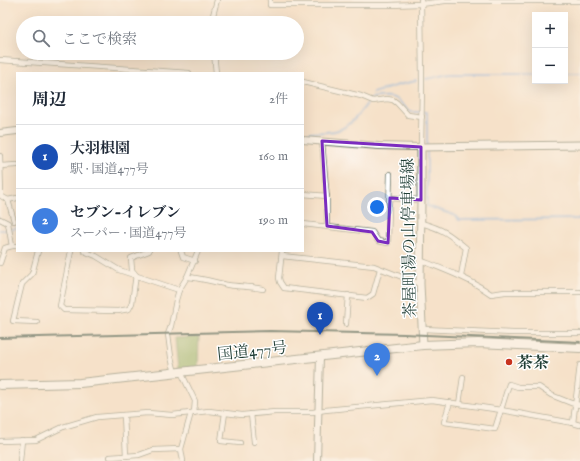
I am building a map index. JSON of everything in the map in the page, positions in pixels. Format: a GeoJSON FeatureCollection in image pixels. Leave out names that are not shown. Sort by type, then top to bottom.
{"type":"FeatureCollection","features":[{"type":"Feature","properties":{"kind":"highway","name":"国道477号"},"geometry":{"type":"LineString","coordinates":[[0,385],[80,383],[423,345],[478,343],[580,348]]}},
{"type":"Feature","properties":{"kind":"main road","name":"茶屋町湯の山停車場線"},"geometry":{"type":"LineString","coordinates":[[423,345],[420,284],[422,147],[580,145]]}},
{"type":"Feature","properties":{"kind":"street"},"geometry":{"type":"LineString","coordinates":[[213,16],[217,0]]}},
{"type":"Feature","properties":{"kind":"street"},"geometry":{"type":"LineString","coordinates":[[270,0],[270,5],[445,1],[580,1]]}},
{"type":"Feature","properties":{"kind":"street"},"geometry":{"type":"LineString","coordinates":[[304,140],[379,146],[422,147],[421,2]]}},
{"type":"Feature","properties":{"kind":"street"},"geometry":{"type":"LineString","coordinates":[[0,60],[174,72]]}},
{"type":"Feature","properties":{"kind":"street"},"geometry":{"type":"LineString","coordinates":[[215,60],[216,72]]}},
{"type":"Feature","properties":{"kind":"street"},"geometry":{"type":"LineString","coordinates":[[304,82],[373,101],[387,99],[393,100],[408,115],[422,116]]}},
{"type":"Feature","properties":{"kind":"street"},"geometry":{"type":"LineString","coordinates":[[0,133],[16,131]]}},
{"type":"Feature","properties":{"kind":"street"},"geometry":{"type":"LineString","coordinates":[[322,141],[327,196],[327,226]]}},
{"type":"Feature","properties":{"kind":"street"},"geometry":{"type":"LineString","coordinates":[[0,156],[1,196],[8,200],[15,221],[8,225]]}},
{"type":"Feature","properties":{"kind":"street"},"geometry":{"type":"LineString","coordinates":[[0,166],[16,165]]}},
{"type":"Feature","properties":{"kind":"street"},"geometry":{"type":"LineString","coordinates":[[304,224],[372,232],[378,241],[388,244],[390,174]]}},
{"type":"Feature","properties":{"kind":"street"},"geometry":{"type":"LineString","coordinates":[[304,194],[327,196]]}},
{"type":"Feature","properties":{"kind":"street"},"geometry":{"type":"LineString","coordinates":[[8,200],[16,198]]}},
{"type":"Feature","properties":{"kind":"street"},"geometry":{"type":"LineString","coordinates":[[390,198],[421,200]]}},
{"type":"Feature","properties":{"kind":"street"},"geometry":{"type":"LineString","coordinates":[[0,218],[8,225],[15,246],[3,248],[0,263]]}},
{"type":"Feature","properties":{"kind":"street"},"geometry":{"type":"LineString","coordinates":[[421,223],[438,227],[466,248],[461,276]]}},
{"type":"Feature","properties":{"kind":"street"},"geometry":{"type":"LineString","coordinates":[[36,322],[13,321],[22,284],[32,274],[38,252]]}},
{"type":"Feature","properties":{"kind":"street"},"geometry":{"type":"LineString","coordinates":[[71,252],[60,306],[64,310],[118,311],[129,309],[132,303],[136,275],[132,270],[131,258],[146,252]]}},
{"type":"Feature","properties":{"kind":"street"},"geometry":{"type":"LineString","coordinates":[[86,252],[119,270],[179,290]]}},
{"type":"Feature","properties":{"kind":"street"},"geometry":{"type":"LineString","coordinates":[[181,252],[183,257],[195,261]]}},
{"type":"Feature","properties":{"kind":"street"},"geometry":{"type":"LineString","coordinates":[[183,461],[181,449],[193,413],[195,401],[171,357],[168,334],[179,290],[195,261],[198,252]]}},
{"type":"Feature","properties":{"kind":"street"},"geometry":{"type":"LineString","coordinates":[[380,269],[373,294],[367,298],[284,288],[279,278],[282,253],[374,266],[420,284]]}},
{"type":"Feature","properties":{"kind":"street"},"geometry":{"type":"LineString","coordinates":[[420,260],[461,276],[491,294],[505,292],[580,292]]}},
{"type":"Feature","properties":{"kind":"street"},"geometry":{"type":"LineString","coordinates":[[187,277],[202,278],[229,285],[250,286],[263,289]]}},
{"type":"Feature","properties":{"kind":"street"},"geometry":{"type":"LineString","coordinates":[[346,324],[348,295]]}},
{"type":"Feature","properties":{"kind":"street"},"geometry":{"type":"LineString","coordinates":[[423,329],[527,334],[580,333]]}},
{"type":"Feature","properties":{"kind":"street"},"geometry":{"type":"LineString","coordinates":[[317,461],[320,356]]}},
{"type":"Feature","properties":{"kind":"street"},"geometry":{"type":"LineString","coordinates":[[573,423],[578,404],[580,365]]}},
{"type":"Feature","properties":{"kind":"street"},"geometry":{"type":"LineString","coordinates":[[459,404],[463,377]]}},
{"type":"Feature","properties":{"kind":"street"},"geometry":{"type":"LineString","coordinates":[[450,402],[444,422],[495,429],[509,384],[518,387],[539,387],[551,395],[578,404]]}},
{"type":"Feature","properties":{"kind":"street"},"geometry":{"type":"LineString","coordinates":[[0,441],[36,440],[63,427],[92,418],[148,413],[172,415],[209,411],[242,415],[281,411],[313,412],[426,400],[501,410],[580,425]]}},
{"type":"Feature","properties":{"kind":"street"},"geometry":{"type":"LineString","coordinates":[[225,413],[221,441],[240,443]]}},
{"type":"Feature","properties":{"kind":"street"},"geometry":{"type":"LineString","coordinates":[[251,414],[254,442]]}},
{"type":"Feature","properties":{"kind":"street"},"geometry":{"type":"LineString","coordinates":[[124,415],[126,456]]}},
{"type":"Feature","properties":{"kind":"street"},"geometry":{"type":"LineString","coordinates":[[20,461],[22,440]]}},
{"type":"Feature","properties":{"kind":"street"},"geometry":{"type":"LineString","coordinates":[[110,457],[139,455],[153,450],[181,449]]}},
{"type":"Feature","properties":{"kind":"highlighted area"},"geometry":{"type":"Polygon","coordinates":[[[322,141],[421,147],[421,200],[390,198],[388,243],[378,241],[372,232],[327,226],[322,141]]]}},
{"type":"Feature","properties":{"kind":"green space"},"geometry":{"type":"Polygon","coordinates":[[[199,337],[198,367],[178,369],[175,338],[199,337]]]}},
{"type":"Feature","properties":{"kind":"waterway"},"geometry":{"type":"LineString","coordinates":[[568,73],[580,73]]}},
{"type":"Feature","properties":{"kind":"waterway"},"geometry":{"type":"LineString","coordinates":[[426,79],[449,74],[532,74]]}},
{"type":"Feature","properties":{"kind":"waterway"},"geometry":{"type":"LineString","coordinates":[[373,93],[416,81]]}},
{"type":"Feature","properties":{"kind":"waterway"},"geometry":{"type":"LineString","coordinates":[[308,135],[310,133],[331,132],[343,128],[357,117],[371,98],[394,98],[410,112],[427,112],[427,206],[454,215],[459,220],[580,219]]}},
{"type":"Feature","properties":{"kind":"waterway"},"geometry":{"type":"LineString","coordinates":[[0,230],[16,228]]}},
{"type":"Feature","properties":{"kind":"railway"},"geometry":{"type":"LineString","coordinates":[[0,338],[270,331],[404,334],[580,342]]}},
{"type":"Feature","properties":{"kind":"place","name":"大羽根園"},"geometry":{"type":"Point","coordinates":[320,335]}},
{"type":"Feature","properties":{"kind":"place","name":"茶茶"},"geometry":{"type":"Point","coordinates":[509,362]}},
{"type":"Feature","properties":{"kind":"place","name":"セブン-イレブン"},"geometry":{"type":"Point","coordinates":[377,376]}}]}
